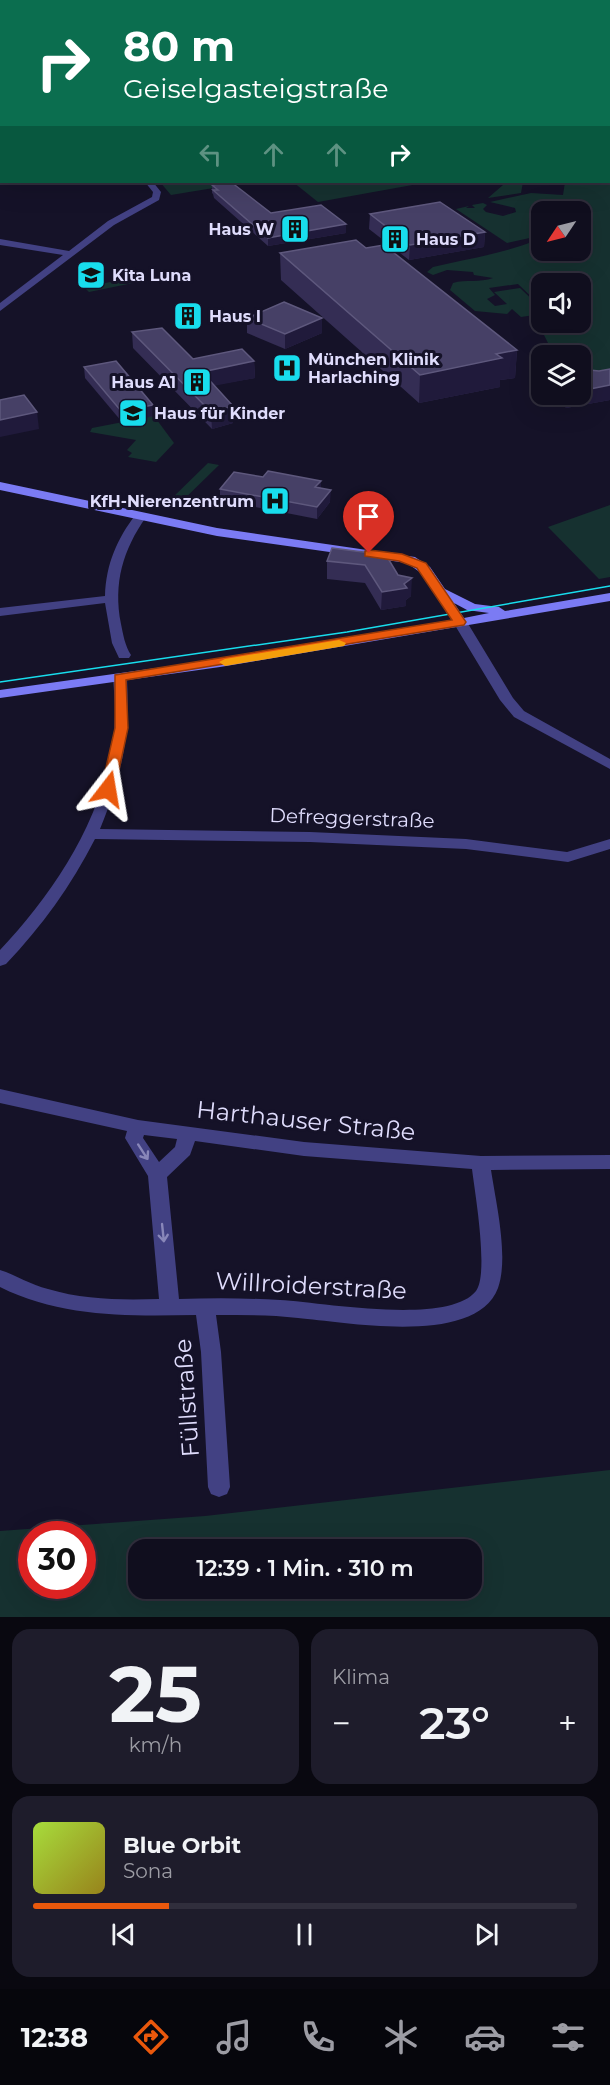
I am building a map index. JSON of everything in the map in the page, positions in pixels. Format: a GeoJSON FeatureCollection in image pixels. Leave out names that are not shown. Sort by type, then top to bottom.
{"type":"FeatureCollection","features":[{"type":"Feature","properties":{"kind":"street"},"geometry":{"type":"LineString","coordinates":[[0,308],[114,220],[156,198],[157,192],[150,183]]}},
{"type":"Feature","properties":{"kind":"street"},"geometry":{"type":"LineString","coordinates":[[0,242],[71,254]]}},
{"type":"Feature","properties":{"kind":"street"},"geometry":{"type":"LineString","coordinates":[[0,486],[140,517],[248,537],[402,557],[417,562],[441,591],[507,700],[519,714],[610,765]]}},
{"type":"Feature","properties":{"kind":"street"},"geometry":{"type":"LineString","coordinates":[[124,655],[114,623],[110,586],[119,551],[131,528],[140,517]]}},
{"type":"Feature","properties":{"kind":"street"},"geometry":{"type":"LineString","coordinates":[[441,591],[472,607],[520,612]]}},
{"type":"Feature","properties":{"kind":"street"},"geometry":{"type":"LineString","coordinates":[[0,694],[120,678],[610,597]]}},
{"type":"Feature","properties":{"kind":"street"},"geometry":{"type":"LineString","coordinates":[[0,612],[110,599]]}},
{"type":"Feature","properties":{"kind":"street"},"geometry":{"type":"LineString","coordinates":[[0,960],[20,942],[51,904],[89,834],[108,789],[116,756],[121,728],[120,678]]}},
{"type":"Feature","properties":{"kind":"street","name":"Defreggerstraße"},"geometry":{"type":"LineString","coordinates":[[89,834],[310,837],[430,842],[568,857],[610,844]]}},
{"type":"Feature","properties":{"kind":"street","name":"Harthauser Straße"},"geometry":{"type":"LineString","coordinates":[[0,1096],[138,1127],[304,1149],[481,1163],[610,1162]]}},
{"type":"Feature","properties":{"kind":"street"},"geometry":{"type":"LineString","coordinates":[[138,1127],[134,1138],[158,1174],[170,1306]]}},
{"type":"Feature","properties":{"kind":"street"},"geometry":{"type":"LineString","coordinates":[[158,1174],[183,1150],[188,1135]]}},
{"type":"Feature","properties":{"kind":"street","name":"Willroiderstraße"},"geometry":{"type":"LineString","coordinates":[[0,1278],[17,1288],[76,1303],[109,1307],[265,1307],[350,1316],[429,1317],[457,1313],[475,1305],[488,1291],[493,1271],[481,1163]]}},
{"type":"Feature","properties":{"kind":"street","name":"Füllstraße"},"geometry":{"type":"LineString","coordinates":[[205,1306],[211,1352],[219,1487]]}},
{"type":"Feature","properties":{"kind":"green space"},"geometry":{"type":"Polygon","coordinates":[[[161,183],[244,183],[171,195],[161,183]]]}},
{"type":"Feature","properties":{"kind":"green space"},"geometry":{"type":"Polygon","coordinates":[[[294,183],[423,183],[318,202],[294,183]]]}},
{"type":"Feature","properties":{"kind":"green space"},"geometry":{"type":"Polygon","coordinates":[[[508,183],[523,183],[521,193],[488,198],[503,185],[510,185],[508,183]]]}},
{"type":"Feature","properties":{"kind":"green space"},"geometry":{"type":"Polygon","coordinates":[[[565,183],[610,183],[610,377],[591,374],[591,345],[549,345],[544,335],[546,333],[591,333],[591,273],[531,273],[531,296],[518,284],[489,288],[495,295],[487,299],[495,306],[507,304],[494,292],[520,288],[531,298],[531,316],[521,317],[512,309],[507,314],[475,311],[450,290],[453,283],[493,278],[474,275],[473,272],[447,270],[433,275],[427,272],[433,267],[497,253],[531,242],[531,261],[591,261],[591,201],[531,201],[531,238],[507,243],[456,209],[469,206],[466,208],[475,208],[472,205],[483,203],[487,205],[483,209],[486,212],[503,216],[516,212],[515,208],[490,202],[531,193],[563,195],[565,183]]]}},
{"type":"Feature","properties":{"kind":"green space"},"geometry":{"type":"Polygon","coordinates":[[[132,269],[143,281],[89,292],[84,287],[121,280],[119,278],[123,276],[112,270],[132,269]]]}},
{"type":"Feature","properties":{"kind":"green space"},"geometry":{"type":"Polygon","coordinates":[[[154,416],[174,443],[156,462],[128,457],[132,453],[127,450],[136,440],[90,432],[92,428],[154,416]]]}},
{"type":"Feature","properties":{"kind":"green space"},"geometry":{"type":"Polygon","coordinates":[[[208,463],[219,465],[175,508],[164,506],[208,463]]]}},
{"type":"Feature","properties":{"kind":"green space"},"geometry":{"type":"Polygon","coordinates":[[[610,505],[610,577],[599,579],[548,527],[610,505]]]}},
{"type":"Feature","properties":{"kind":"green space"},"geometry":{"type":"Polygon","coordinates":[[[610,1470],[610,1617],[0,1617],[0,1531],[18,1530],[18,1599],[96,1599],[96,1524],[205,1516],[610,1470]]]}},
{"type":"Feature","properties":{"kind":"building"},"geometry":{"type":"Polygon","coordinates":[[[232,183],[271,213],[321,205],[346,224],[268,238],[213,190],[218,190],[212,185],[232,183]]]}},
{"type":"Feature","properties":{"kind":"building"},"geometry":{"type":"Polygon","coordinates":[[[440,202],[485,232],[410,245],[370,214],[440,202]]]}},
{"type":"Feature","properties":{"kind":"building"},"geometry":{"type":"Polygon","coordinates":[[[356,240],[366,248],[384,245],[517,350],[496,354],[502,358],[420,375],[280,253],[356,240]]]}},
{"type":"Feature","properties":{"kind":"building"},"geometry":{"type":"Polygon","coordinates":[[[284,302],[322,318],[285,334],[247,318],[284,302]]]}},
{"type":"Feature","properties":{"kind":"building"},"geometry":{"type":"Polygon","coordinates":[[[162,328],[193,359],[242,349],[254,361],[202,372],[233,406],[211,412],[132,332],[162,328]]]}},
{"type":"Feature","properties":{"kind":"building"},"geometry":{"type":"Polygon","coordinates":[[[116,361],[153,405],[121,411],[84,367],[116,361]]]}},
{"type":"Feature","properties":{"kind":"building"},"geometry":{"type":"Polygon","coordinates":[[[610,369],[610,385],[591,389],[591,370],[610,369]]]}},
{"type":"Feature","properties":{"kind":"building"},"geometry":{"type":"Polygon","coordinates":[[[24,395],[37,412],[0,420],[0,400],[24,395]]]}},
{"type":"Feature","properties":{"kind":"building"},"geometry":{"type":"Polygon","coordinates":[[[268,471],[321,481],[315,487],[331,490],[317,507],[220,489],[234,472],[263,477],[268,471]]]}},
{"type":"Feature","properties":{"kind":"building"},"geometry":{"type":"Polygon","coordinates":[[[332,548],[386,555],[398,575],[412,578],[404,584],[407,588],[382,592],[365,565],[327,561],[332,548]]]}},
{"type":"Feature","properties":{"kind":"tram line"},"geometry":{"type":"LineString","coordinates":[[0,682],[347,632],[610,586]]}},
{"type":"Feature","properties":{"kind":"slow traffic"},"geometry":{"type":"LineString","coordinates":[[225,662],[339,643]]}},
{"type":"Feature","properties":{"kind":"place","name":"Haus W"},"geometry":{"type":"Point","coordinates":[295,229]}},
{"type":"Feature","properties":{"kind":"place","name":"Haus D"},"geometry":{"type":"Point","coordinates":[395,239]}},
{"type":"Feature","properties":{"kind":"place","name":"Kita Luna"},"geometry":{"type":"Point","coordinates":[91,275]}},
{"type":"Feature","properties":{"kind":"place","name":"Haus I"},"geometry":{"type":"Point","coordinates":[188,316]}},
{"type":"Feature","properties":{"kind":"place","name":"München Klinik Harlaching"},"geometry":{"type":"Point","coordinates":[287,368]}},
{"type":"Feature","properties":{"kind":"place","name":"Haus A1"},"geometry":{"type":"Point","coordinates":[197,382]}},
{"type":"Feature","properties":{"kind":"place","name":"Haus für Kinder"},"geometry":{"type":"Point","coordinates":[133,413]}},
{"type":"Feature","properties":{"kind":"place","name":"KfH-Nierenzentrum"},"geometry":{"type":"Point","coordinates":[275,501]}},
{"type":"Feature","properties":{"kind":"route"},"geometry":{"type":"LineString","coordinates":[[108,789],[121,728],[120,678],[460,622],[422,565],[402,557],[369,553]]}}]}
